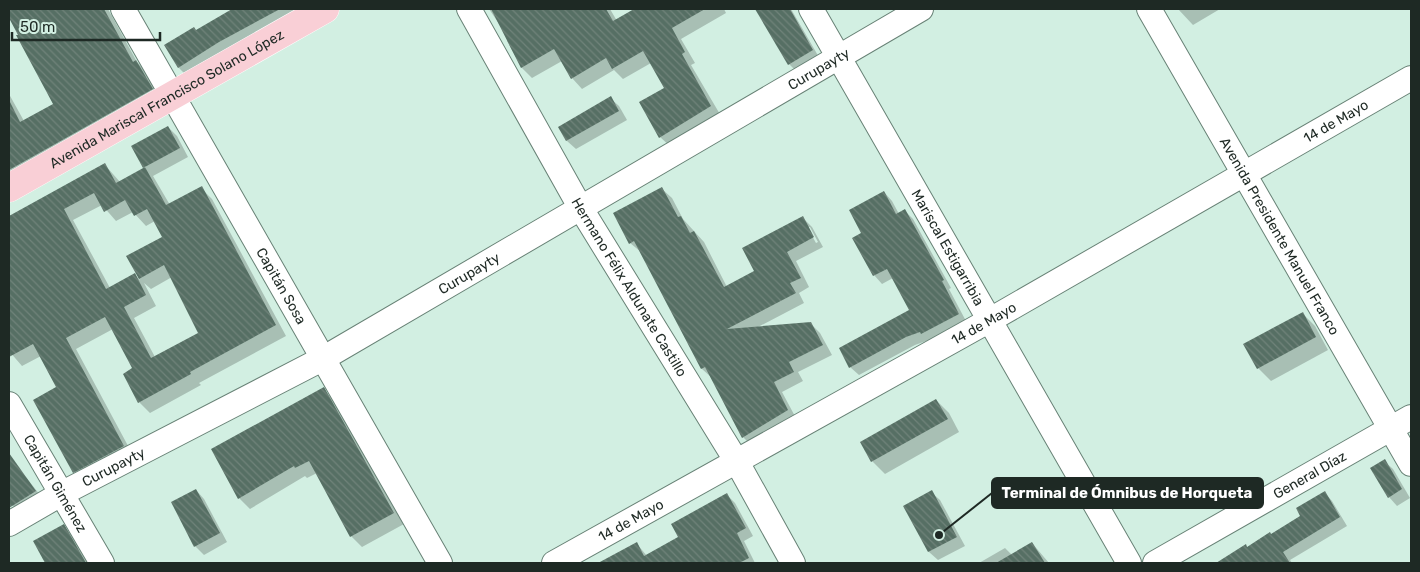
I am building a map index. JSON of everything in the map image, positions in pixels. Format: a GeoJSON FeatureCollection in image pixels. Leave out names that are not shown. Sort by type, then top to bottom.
{"type":"FeatureCollection","features":[{"type":"Feature","properties":{"kind":"main road","name":"Avenida Mariscal Francisco Solano López"},"geometry":{"type":"LineString","coordinates":[[9,188],[325,9]]}},
{"type":"Feature","properties":{"kind":"street","name":"Capitán Sosa"},"geometry":{"type":"LineString","coordinates":[[123,9],[440,563]]}},
{"type":"Feature","properties":{"kind":"street","name":"Hermano Félix Aldunate Castillo"},"geometry":{"type":"LineString","coordinates":[[469,9],[580,207],[737,462],[792,563]]}},
{"type":"Feature","properties":{"kind":"street","name":"Mariscal Estigarribia"},"geometry":{"type":"LineString","coordinates":[[811,9],[1129,563]]}},
{"type":"Feature","properties":{"kind":"street","name":"Curupayty"},"geometry":{"type":"LineString","coordinates":[[9,524],[61,494],[324,358],[921,9]]}},
{"type":"Feature","properties":{"kind":"street","name":"Avenida Presidente Manuel Franco"},"geometry":{"type":"LineString","coordinates":[[1149,9],[1244,172],[1401,422],[1411,464]]}},
{"type":"Feature","properties":{"kind":"street","name":"14 de Mayo"},"geometry":{"type":"LineString","coordinates":[[554,563],[990,320],[1244,172],[1411,78]]}},
{"type":"Feature","properties":{"kind":"street","name":"Capitán Giménez"},"geometry":{"type":"LineString","coordinates":[[9,404],[102,563]]}},
{"type":"Feature","properties":{"kind":"street","name":"General Díaz"},"geometry":{"type":"LineString","coordinates":[[1155,563],[1401,422]]}},
{"type":"Feature","properties":{"kind":"building"},"geometry":{"type":"Polygon","coordinates":[[[9,9],[104,9],[133,62],[136,60],[153,89],[9,170],[9,100],[20,122],[53,104],[16,35],[18,35],[9,18],[9,9]]]}},
{"type":"Feature","properties":{"kind":"building"},"geometry":{"type":"Polygon","coordinates":[[[232,9],[280,9],[219,42],[178,68],[164,45],[194,27],[196,30],[232,9]]]}},
{"type":"Feature","properties":{"kind":"building"},"geometry":{"type":"Polygon","coordinates":[[[491,9],[606,9],[613,21],[634,9],[705,9],[672,28],[685,52],[682,54],[711,106],[659,138],[639,102],[664,88],[643,51],[612,69],[606,58],[571,79],[554,49],[521,68],[491,9]]]}},
{"type":"Feature","properties":{"kind":"building"},"geometry":{"type":"Polygon","coordinates":[[[755,9],[790,9],[813,50],[788,65],[755,9]]]}},
{"type":"Feature","properties":{"kind":"building"},"geometry":{"type":"Polygon","coordinates":[[[611,96],[619,111],[566,141],[558,127],[611,96]]]}},
{"type":"Feature","properties":{"kind":"building"},"geometry":{"type":"Polygon","coordinates":[[[168,126],[180,148],[143,168],[131,146],[168,126]]]}},
{"type":"Feature","properties":{"kind":"building"},"geometry":{"type":"Polygon","coordinates":[[[105,163],[116,183],[145,167],[166,205],[202,186],[276,325],[138,403],[123,374],[132,368],[105,317],[66,338],[124,446],[73,473],[33,400],[56,387],[33,344],[9,357],[9,216],[105,163]],[[94,193],[64,209],[106,289],[135,273],[146,295],[124,307],[151,358],[198,333],[164,265],[139,279],[126,256],[162,237],[147,209],[134,216],[125,200],[104,212],[94,193]]]}},
{"type":"Feature","properties":{"kind":"building"},"geometry":{"type":"Polygon","coordinates":[[[662,187],[678,217],[681,216],[690,233],[694,231],[724,287],[754,271],[742,248],[803,216],[814,237],[787,252],[801,278],[790,283],[796,293],[727,329],[811,322],[823,345],[789,362],[794,372],[774,382],[788,410],[742,438],[705,367],[701,369],[634,241],[629,244],[613,213],[662,187]]]}},
{"type":"Feature","properties":{"kind":"building"},"geometry":{"type":"Polygon","coordinates":[[[884,191],[896,214],[905,209],[944,280],[942,281],[959,314],[921,334],[920,332],[906,337],[849,368],[839,348],[909,310],[887,269],[873,276],[852,238],[861,233],[849,210],[884,191]]]}},
{"type":"Feature","properties":{"kind":"building"},"geometry":{"type":"Polygon","coordinates":[[[1303,312],[1316,337],[1257,369],[1243,344],[1303,312]]]}},
{"type":"Feature","properties":{"kind":"building"},"geometry":{"type":"Polygon","coordinates":[[[324,387],[394,513],[350,537],[309,461],[295,468],[294,466],[238,499],[211,449],[324,387]]]}},
{"type":"Feature","properties":{"kind":"building"},"geometry":{"type":"Polygon","coordinates":[[[936,399],[948,419],[871,462],[860,442],[936,399]]]}},
{"type":"Feature","properties":{"kind":"building"},"geometry":{"type":"Polygon","coordinates":[[[9,453],[36,491],[9,508],[9,453]]]}},
{"type":"Feature","properties":{"kind":"building"},"geometry":{"type":"Polygon","coordinates":[[[1385,459],[1402,489],[1388,498],[1370,468],[1385,459]]]}},
{"type":"Feature","properties":{"kind":"building"},"geometry":{"type":"Polygon","coordinates":[[[196,489],[220,533],[194,547],[171,502],[196,489]]]}},
{"type":"Feature","properties":{"kind":"building"},"geometry":{"type":"Polygon","coordinates":[[[932,490],[957,537],[928,552],[903,506],[932,490]]]}},
{"type":"Feature","properties":{"kind":"building"},"geometry":{"type":"Polygon","coordinates":[[[1325,491],[1340,517],[1283,552],[1290,563],[1216,563],[1246,544],[1247,547],[1300,516],[1296,508],[1325,491]]]}},
{"type":"Feature","properties":{"kind":"building"},"geometry":{"type":"Polygon","coordinates":[[[727,493],[746,528],[737,533],[749,558],[739,563],[598,563],[637,542],[644,556],[678,537],[671,524],[727,493]]]}},
{"type":"Feature","properties":{"kind":"building"},"geometry":{"type":"Polygon","coordinates":[[[64,524],[86,563],[45,563],[33,541],[64,524]]]}},
{"type":"Feature","properties":{"kind":"building"},"geometry":{"type":"Polygon","coordinates":[[[1032,542],[1045,563],[996,563],[1032,542]]]}},
{"type":"Feature","properties":{"kind":"place","name":"Terminal de Ómnibus de Horqueta"},"geometry":{"type":"Point","coordinates":[939,535]}}]}
